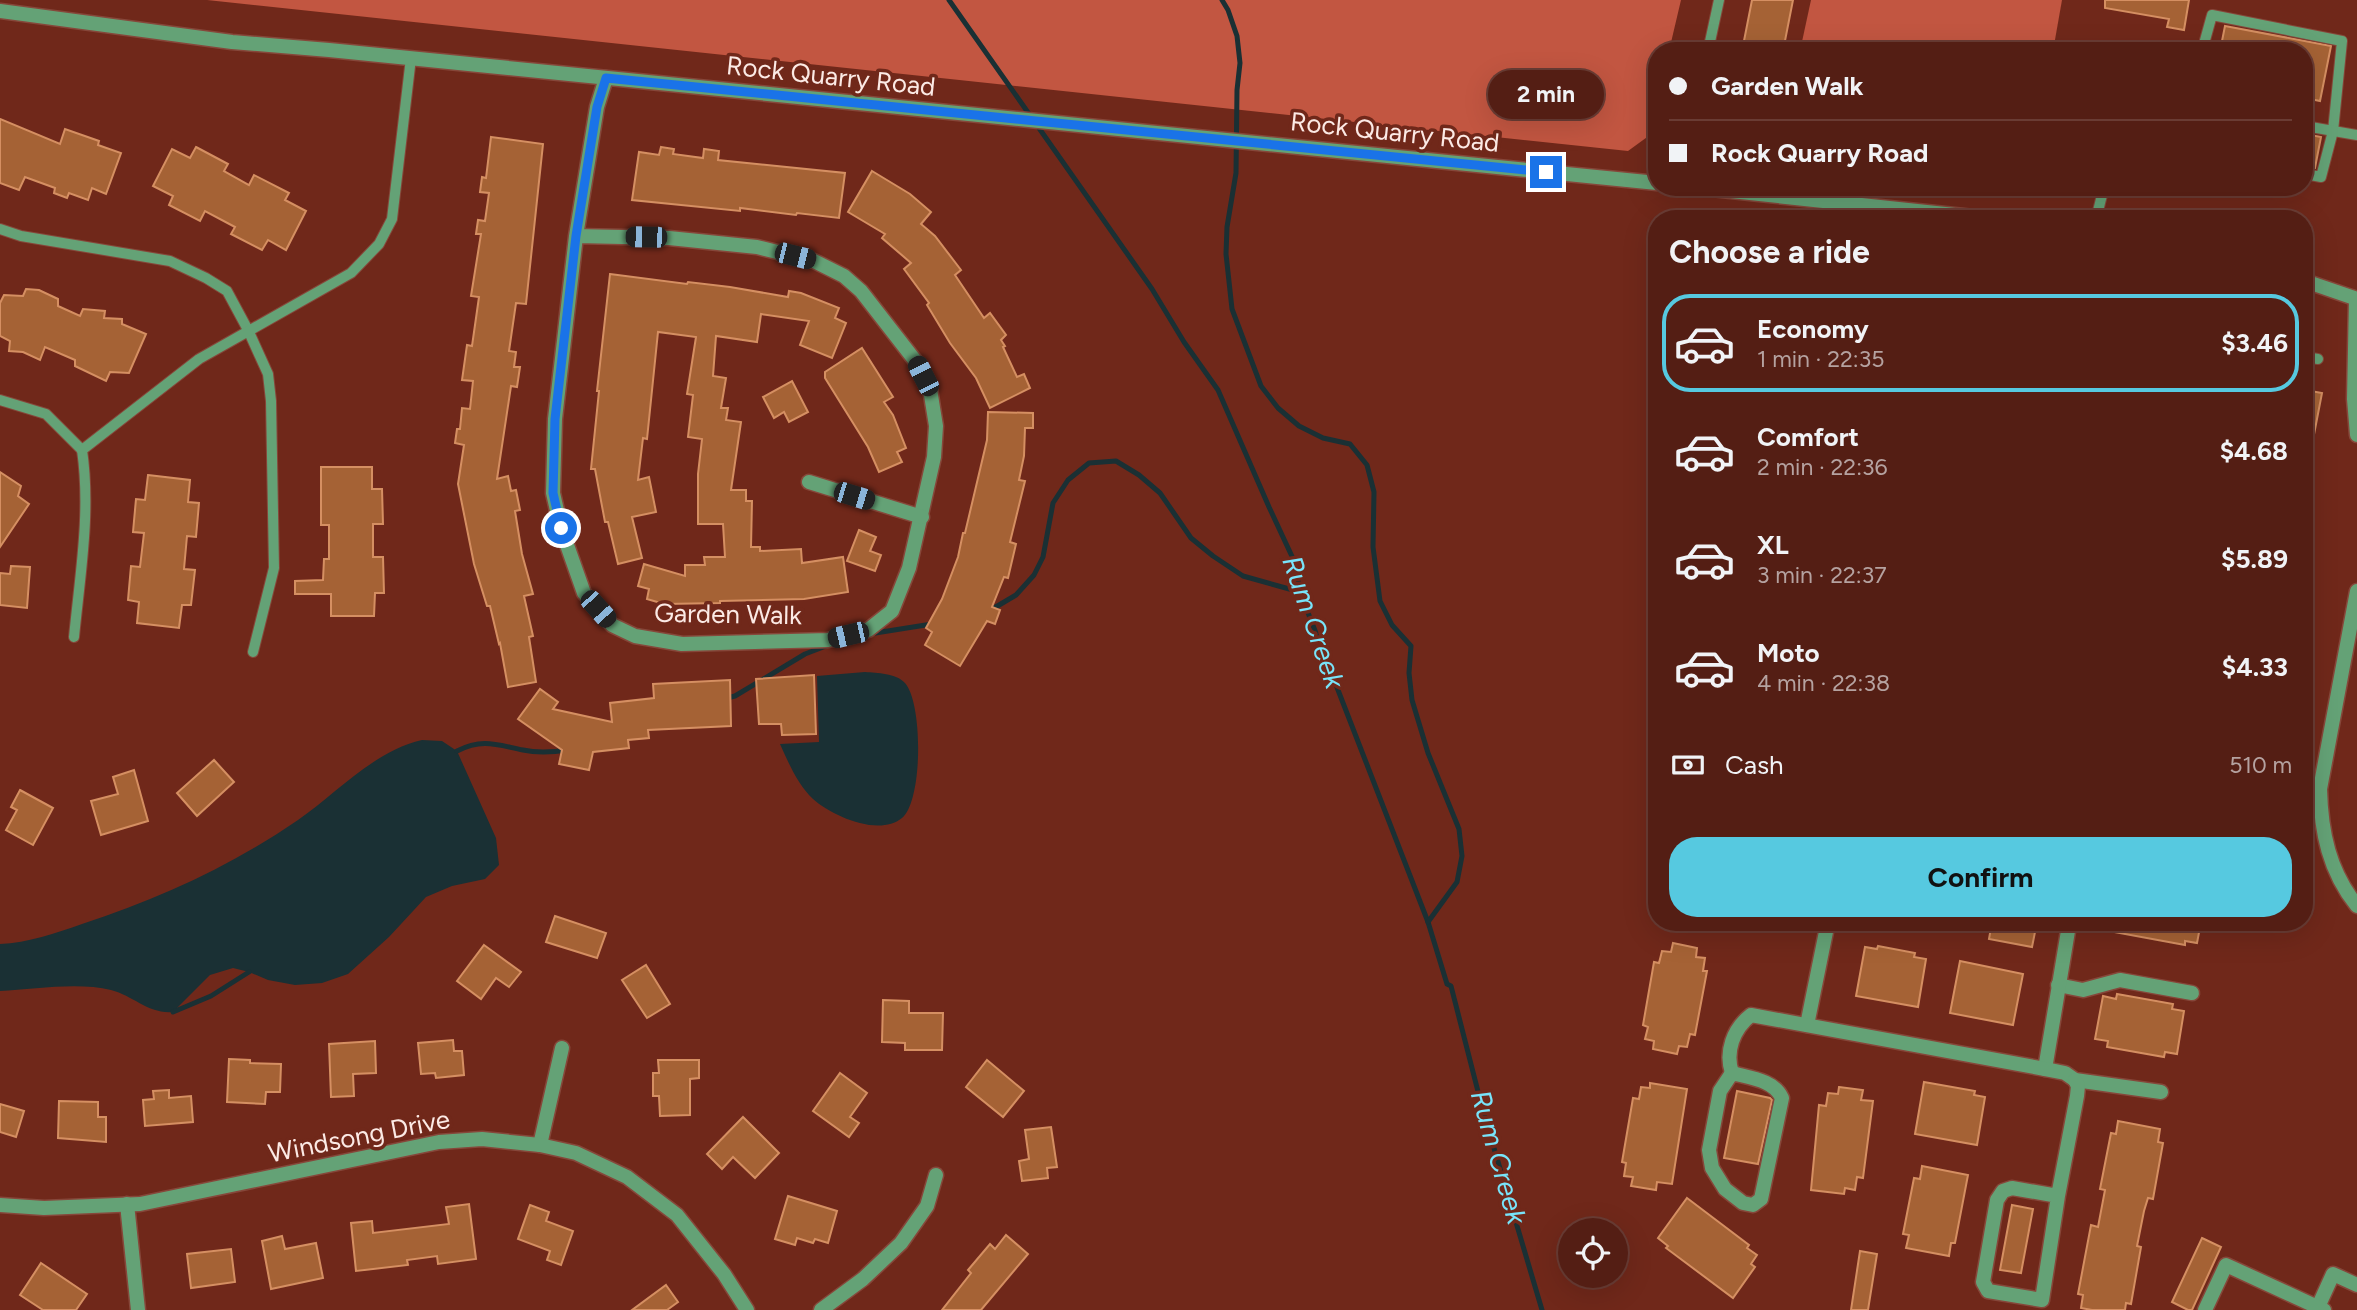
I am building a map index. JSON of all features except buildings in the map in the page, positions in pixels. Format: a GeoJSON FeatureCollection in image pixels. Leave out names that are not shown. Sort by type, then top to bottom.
{"type":"FeatureCollection","features":[{"type":"Feature","properties":{"kind":"street","name":"Rock Quarry Road"},"geometry":{"type":"LineString","coordinates":[[0,11],[18,7],[232,42],[1648,183]]}},
{"type":"Feature","properties":{"kind":"street","name":"Garden Walk"},"geometry":{"type":"LineString","coordinates":[[576,236],[669,238],[757,247],[814,261],[844,276],[861,290],[916,363],[930,389],[936,426],[934,457],[922,517],[909,568],[892,611],[867,630],[828,640],[682,644],[635,636],[612,625],[583,593],[561,528],[553,493],[555,419],[576,236],[597,107],[606,78]]}},
{"type":"Feature","properties":{"kind":"street"},"geometry":{"type":"LineString","coordinates":[[1777,196],[1908,210]]}},
{"type":"Feature","properties":{"kind":"street"},"geometry":{"type":"LineString","coordinates":[[2313,284],[2357,298],[2354,399],[2357,435]]}},
{"type":"Feature","properties":{"kind":"street"},"geometry":{"type":"LineString","coordinates":[[809,482],[922,517]]}},
{"type":"Feature","properties":{"kind":"street"},"geometry":{"type":"LineString","coordinates":[[2357,591],[2320,789],[2320,821],[2329,858],[2344,890],[2357,906]]}},
{"type":"Feature","properties":{"kind":"street"},"geometry":{"type":"LineString","coordinates":[[1807,1025],[1826,931]]}},
{"type":"Feature","properties":{"kind":"street"},"geometry":{"type":"LineString","coordinates":[[2045,1069],[2068,931]]}},
{"type":"Feature","properties":{"kind":"street"},"geometry":{"type":"LineString","coordinates":[[2058,985],[2083,990],[2120,980],[2192,993]]}},
{"type":"Feature","properties":{"kind":"street"},"geometry":{"type":"LineString","coordinates":[[1732,1073],[1729,1064],[1731,1042],[1736,1030],[1751,1015],[2065,1073],[2075,1080],[2161,1092]]}},
{"type":"Feature","properties":{"kind":"street"},"geometry":{"type":"LineString","coordinates":[[540,1144],[562,1048]]}},
{"type":"Feature","properties":{"kind":"street"},"geometry":{"type":"LineString","coordinates":[[1732,1073],[1762,1081],[1778,1090],[1782,1098],[1760,1199],[1753,1205],[1743,1203],[1725,1189],[1712,1168],[1709,1150],[1720,1091],[1732,1073]]}},
{"type":"Feature","properties":{"kind":"street"},"geometry":{"type":"LineString","coordinates":[[2058,1196],[2012,1188],[2003,1191],[1997,1200],[1983,1282],[1988,1291],[2042,1300],[2077,1096],[2078,1086],[2075,1080]]}},
{"type":"Feature","properties":{"kind":"street","name":"Windsong Drive"},"geometry":{"type":"LineString","coordinates":[[0,1205],[44,1208],[127,1204],[321,1168],[439,1142],[482,1139],[540,1144],[576,1153],[627,1177],[677,1215],[724,1274],[747,1310]]}},
{"type":"Feature","properties":{"kind":"street"},"geometry":{"type":"LineString","coordinates":[[821,1310],[863,1279],[901,1243],[927,1206],[936,1175]]}},
{"type":"Feature","properties":{"kind":"street"},"geometry":{"type":"LineString","coordinates":[[127,1204],[138,1310]]}},
{"type":"Feature","properties":{"kind":"street"},"geometry":{"type":"LineString","coordinates":[[2205,1310],[2226,1265],[2321,1309],[2333,1274],[2357,1285]]}},
{"type":"Feature","properties":{"kind":"lane"},"geometry":{"type":"LineString","coordinates":[[1710,42],[1719,0]]}},
{"type":"Feature","properties":{"kind":"lane"},"geometry":{"type":"LineString","coordinates":[[2204,42],[2212,15],[2342,41],[2333,131],[2321,177],[2313,176]]}},
{"type":"Feature","properties":{"kind":"lane"},"geometry":{"type":"LineString","coordinates":[[82,450],[199,359],[351,273],[379,244],[393,219],[411,58]]}},
{"type":"Feature","properties":{"kind":"lane"},"geometry":{"type":"LineString","coordinates":[[2313,127],[2357,135]]}},
{"type":"Feature","properties":{"kind":"lane"},"geometry":{"type":"LineString","coordinates":[[0,229],[21,236],[170,261],[227,291],[268,374],[271,401],[274,568],[253,652]]}},
{"type":"Feature","properties":{"kind":"lane"},"geometry":{"type":"LineString","coordinates":[[2313,358],[2318,359]]}},
{"type":"Feature","properties":{"kind":"lane"},"geometry":{"type":"LineString","coordinates":[[0,400],[46,414],[82,450],[86,476],[86,513],[74,637]]}},
{"type":"Feature","properties":{"kind":"shaded area"},"geometry":{"type":"Polygon","coordinates":[[[207,0],[1681,0],[1671,42],[1648,42],[1648,136],[1628,151],[207,0]]]}},
{"type":"Feature","properties":{"kind":"shaded area"},"geometry":{"type":"Polygon","coordinates":[[[1811,0],[2062,0],[2055,42],[1802,42],[1811,0]]]}},
{"type":"Feature","properties":{"kind":"water"},"geometry":{"type":"Polygon","coordinates":[[[865,672],[892,675],[905,683],[915,710],[918,752],[914,793],[902,818],[881,825],[856,822],[832,812],[813,799],[798,780],[780,744],[819,742],[817,676],[865,672]]]}},
{"type":"Feature","properties":{"kind":"water"},"geometry":{"type":"Polygon","coordinates":[[[422,740],[442,741],[457,751],[496,838],[499,865],[485,879],[452,886],[426,897],[389,937],[348,974],[322,983],[295,985],[268,980],[233,968],[210,975],[173,1012],[148,1008],[111,990],[85,986],[0,991],[0,944],[31,940],[111,914],[221,867],[298,820],[372,763],[404,745],[422,740]]]}},
{"type":"Feature","properties":{"kind":"waterway","name":"Rum Creek"},"geometry":{"type":"LineString","coordinates":[[949,0],[1152,289],[1184,342],[1218,390],[1296,565],[1300,592],[1428,922],[1447,984],[1451,986],[1483,1111],[1542,1310]]}},
{"type":"Feature","properties":{"kind":"waterway"},"geometry":{"type":"LineString","coordinates":[[1222,0],[1237,36],[1240,63],[1236,173],[1227,227],[1226,254],[1232,309],[1261,386],[1278,408],[1299,426],[1323,438],[1350,444],[1367,465],[1374,492],[1373,547],[1380,601],[1392,625],[1411,646],[1409,673],[1412,700],[1428,753],[1459,829],[1462,856],[1457,882],[1428,922]]}},
{"type":"Feature","properties":{"kind":"waterway"},"geometry":{"type":"LineString","coordinates":[[989,611],[1016,595],[1034,575],[1043,557],[1053,503],[1068,480],[1089,463],[1116,461],[1139,475],[1160,493],[1191,538],[1213,556],[1243,576],[1300,592]]}},
{"type":"Feature","properties":{"kind":"waterway"},"geometry":{"type":"LineString","coordinates":[[869,634],[932,624]]}},
{"type":"Feature","properties":{"kind":"waterway"},"geometry":{"type":"LineString","coordinates":[[723,699],[735,696],[805,654],[826,646]]}},
{"type":"Feature","properties":{"kind":"waterway"},"geometry":{"type":"LineString","coordinates":[[457,751],[482,744],[534,752],[568,750]]}},
{"type":"Feature","properties":{"kind":"waterway"},"geometry":{"type":"LineString","coordinates":[[173,1012],[211,996],[249,972]]}},
{"type":"Feature","properties":{"kind":"route"},"geometry":{"type":"LineString","coordinates":[[561,528],[553,493],[555,419],[576,236],[597,107],[606,78],[1546,172]]}}]}
